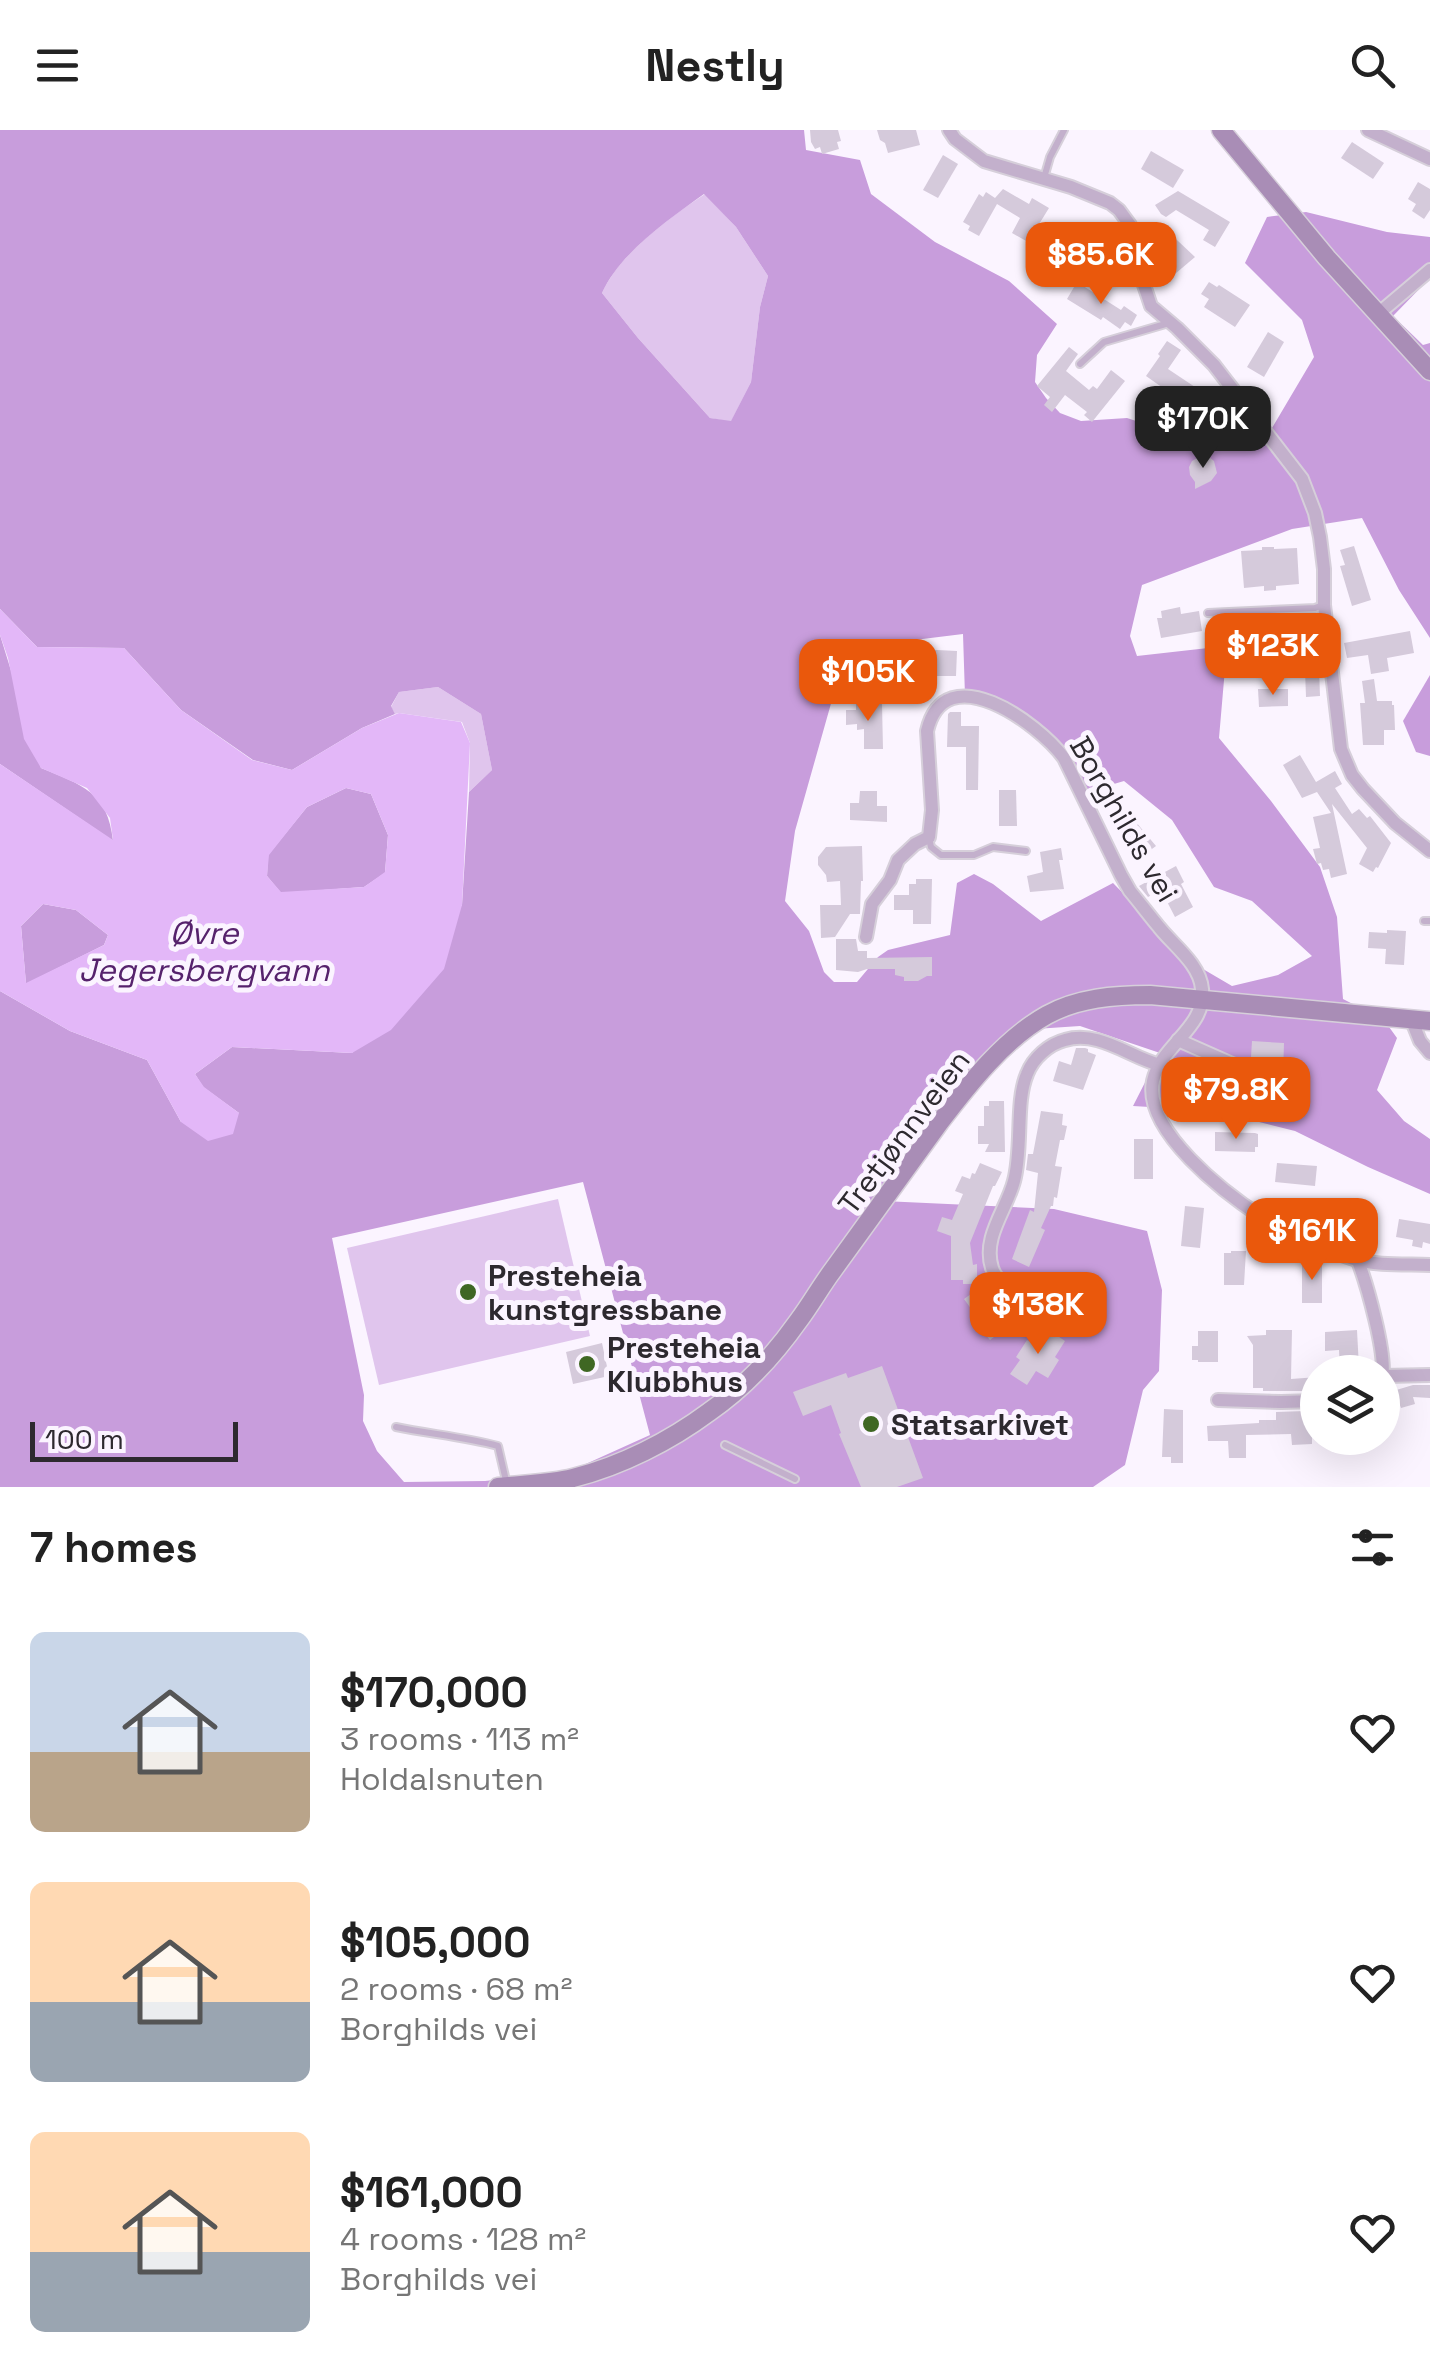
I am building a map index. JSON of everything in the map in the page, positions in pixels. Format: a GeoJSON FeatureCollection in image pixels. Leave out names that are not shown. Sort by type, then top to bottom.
{"type":"FeatureCollection","features":[{"type":"Feature","properties":{"kind":"street"},"geometry":{"type":"LineString","coordinates":[[949,130],[984,161],[1100,198],[1119,210],[1130,225],[1151,306],[1214,365],[1302,479],[1320,537],[1338,730],[1346,762],[1363,789],[1395,823],[1430,851]]}},
{"type":"Feature","properties":{"kind":"street"},"geometry":{"type":"LineString","coordinates":[[1222,130],[1327,258],[1430,371]]}},
{"type":"Feature","properties":{"kind":"street"},"geometry":{"type":"LineString","coordinates":[[1368,130],[1430,159]]}},
{"type":"Feature","properties":{"kind":"street"},"geometry":{"type":"LineString","coordinates":[[1378,314],[1429,274]]}},
{"type":"Feature","properties":{"kind":"street","name":"Borghilds vei"},"geometry":{"type":"LineString","coordinates":[[929,837],[932,810],[927,731],[940,703],[952,697],[976,698],[1020,718],[1052,742],[1064,758],[1121,876],[1200,977],[1202,999]]}},
{"type":"Feature","properties":{"kind":"street"},"geometry":{"type":"LineString","coordinates":[[866,937],[872,904],[890,880],[898,860],[914,844],[929,837]]}},
{"type":"Feature","properties":{"kind":"street","name":"Tretjønnveien"},"geometry":{"type":"LineString","coordinates":[[498,1487],[592,1480],[710,1412],[756,1371],[797,1324],[954,1104],[1028,1028],[1064,1007],[1104,997],[1150,995],[1421,1021]]}},
{"type":"Feature","properties":{"kind":"street"},"geometry":{"type":"LineString","coordinates":[[1202,999],[1196,1019],[1152,1082],[1156,1113],[1175,1142],[1204,1172],[1265,1219],[1358,1261],[1430,1265]]}},
{"type":"Feature","properties":{"kind":"street"},"geometry":{"type":"LineString","coordinates":[[1421,1021],[1420,1041],[1430,1053]]}},
{"type":"Feature","properties":{"kind":"street"},"geometry":{"type":"LineString","coordinates":[[1056,1320],[1002,1284],[990,1262],[993,1234],[1019,1161],[1026,1076],[1047,1049],[1072,1038],[1098,1040],[1160,1066]]}},
{"type":"Feature","properties":{"kind":"street"},"geometry":{"type":"LineString","coordinates":[[1178,1040],[1239,1067]]}},
{"type":"Feature","properties":{"kind":"street"},"geometry":{"type":"LineString","coordinates":[[1358,1261],[1380,1355]]}},
{"type":"Feature","properties":{"kind":"street"},"geometry":{"type":"LineString","coordinates":[[1400,1376],[1430,1375]]}},
{"type":"Feature","properties":{"kind":"street"},"geometry":{"type":"LineString","coordinates":[[1218,1400],[1300,1401]]}},
{"type":"Feature","properties":{"kind":"lane"},"geometry":{"type":"LineString","coordinates":[[1044,179],[1064,130]]}},
{"type":"Feature","properties":{"kind":"lane"},"geometry":{"type":"LineString","coordinates":[[1080,364],[1104,342],[1170,322]]}},
{"type":"Feature","properties":{"kind":"lane"},"geometry":{"type":"LineString","coordinates":[[1208,613],[1324,605]]}},
{"type":"Feature","properties":{"kind":"lane"},"geometry":{"type":"LineString","coordinates":[[929,837],[931,847],[941,855],[974,855],[993,847],[1026,850]]}},
{"type":"Feature","properties":{"kind":"lane"},"geometry":{"type":"LineString","coordinates":[[396,1426],[498,1446],[507,1486]]}},
{"type":"Feature","properties":{"kind":"lane"},"geometry":{"type":"LineString","coordinates":[[725,1445],[795,1480]]}},
{"type":"Feature","properties":{"kind":"shaded area"},"geometry":{"type":"Polygon","coordinates":[[[0,130],[804,130],[806,150],[860,160],[871,194],[935,242],[1009,281],[1057,324],[1037,355],[1035,382],[1060,413],[1081,421],[1127,418],[1170,432],[1224,406],[1272,428],[1314,357],[1302,320],[1245,263],[1267,217],[1306,212],[1387,232],[1430,237],[1430,278],[1393,316],[1423,345],[1430,343],[1430,638],[1399,590],[1362,518],[1292,529],[1142,585],[1130,636],[1137,656],[1217,647],[1226,657],[1219,738],[1320,867],[1337,917],[1343,999],[1384,1020],[1397,1038],[1377,1090],[1404,1121],[1430,1139],[1430,1194],[1295,1131],[1216,1111],[1133,1106],[1160,1053],[1080,1026],[1020,1030],[883,1201],[1054,1209],[1147,1231],[1162,1290],[1159,1371],[1143,1390],[1125,1465],[1093,1487],[0,1487],[0,991],[70,1031],[147,1060],[181,1122],[239,1113],[203,1087],[195,1074],[232,1047],[352,1053],[462,905],[469,792],[492,770],[481,714],[438,687],[399,692],[391,706],[395,714],[362,728],[292,770],[253,760],[181,710],[124,648],[37,647],[0,609],[0,130]],[[704,194],[633,251],[602,293],[710,418],[731,421],[751,382],[768,276],[736,227],[704,194]],[[963,634],[890,643],[871,681],[832,700],[795,831],[785,901],[809,931],[824,972],[834,982],[857,982],[888,950],[950,935],[957,883],[974,874],[1041,921],[1113,883],[1191,962],[1232,986],[1278,975],[1312,956],[1252,901],[1214,887],[1172,820],[1124,781],[1087,792],[1032,730],[965,696],[963,634]],[[583,1182],[332,1238],[364,1395],[363,1421],[377,1451],[404,1482],[485,1481],[568,1472],[650,1435],[583,1182]]]}},
{"type":"Feature","properties":{"kind":"shaded area"},"geometry":{"type":"Polygon","coordinates":[[[705,194],[736,227],[768,276],[751,382],[731,422],[710,418],[602,293],[633,250],[705,194]]]}},
{"type":"Feature","properties":{"kind":"shaded area"},"geometry":{"type":"Polygon","coordinates":[[[0,635],[41,768],[80,786],[99,801],[113,841],[0,764],[0,635]]]}},
{"type":"Feature","properties":{"kind":"shaded area"},"geometry":{"type":"Polygon","coordinates":[[[1430,675],[1430,756],[1416,752],[1403,721],[1430,675]]]}},
{"type":"Feature","properties":{"kind":"shaded area"},"geometry":{"type":"Polygon","coordinates":[[[438,687],[481,714],[492,770],[469,792],[470,743],[462,722],[395,714],[391,707],[399,692],[438,687]]]}},
{"type":"Feature","properties":{"kind":"shaded area"},"geometry":{"type":"Polygon","coordinates":[[[346,788],[371,794],[388,835],[385,873],[364,887],[281,893],[267,876],[268,855],[307,807],[346,788]]]}},
{"type":"Feature","properties":{"kind":"shaded area"},"geometry":{"type":"Polygon","coordinates":[[[43,904],[76,910],[108,935],[104,945],[26,984],[21,926],[43,904]]]}},
{"type":"Feature","properties":{"kind":"shaded area","name":"Presteheia kunstgressbane"},"geometry":{"type":"Polygon","coordinates":[[[558,1199],[590,1336],[379,1385],[347,1248],[558,1199]]]}},
{"type":"Feature","properties":{"kind":"water","name":"Øvre Jegersbergvann"},"geometry":{"type":"Polygon","coordinates":[[[0,609],[37,647],[124,648],[181,710],[252,760],[292,770],[362,728],[399,713],[461,722],[470,743],[462,905],[444,969],[391,1030],[352,1053],[232,1047],[195,1074],[204,1087],[239,1113],[233,1134],[208,1141],[181,1122],[147,1060],[70,1031],[0,991],[0,764],[113,840],[110,818],[87,788],[41,768],[24,739],[0,635],[0,609]],[[346,788],[307,807],[269,855],[267,876],[281,892],[364,887],[385,872],[388,835],[371,794],[346,788]],[[43,904],[21,926],[26,983],[104,945],[108,935],[76,910],[43,904]]]}},
{"type":"Feature","properties":{"kind":"building"},"geometry":{"type":"Polygon","coordinates":[[[810,130],[838,130],[839,149],[822,154],[820,147],[815,149],[811,142],[810,130]]]}},
{"type":"Feature","properties":{"kind":"building"},"geometry":{"type":"Polygon","coordinates":[[[877,130],[916,130],[920,145],[888,153],[877,130]]]}},
{"type":"Feature","properties":{"kind":"building"},"geometry":{"type":"Polygon","coordinates":[[[1352,142],[1384,163],[1373,179],[1341,158],[1352,142]]]}},
{"type":"Feature","properties":{"kind":"building"},"geometry":{"type":"Polygon","coordinates":[[[1151,151],[1184,170],[1173,188],[1141,169],[1151,151]]]}},
{"type":"Feature","properties":{"kind":"building"},"geometry":{"type":"Polygon","coordinates":[[[943,155],[958,164],[938,198],[923,190],[943,155]]]}},
{"type":"Feature","properties":{"kind":"building"},"geometry":{"type":"Polygon","coordinates":[[[1418,182],[1430,189],[1430,210],[1424,219],[1412,211],[1416,204],[1408,199],[1418,182]]]}},
{"type":"Feature","properties":{"kind":"building"},"geometry":{"type":"Polygon","coordinates":[[[1003,189],[1029,204],[1032,198],[1049,208],[1028,242],[1012,233],[1020,218],[997,204],[979,236],[963,222],[979,194],[983,197],[986,192],[995,198],[1003,189]]]}},
{"type":"Feature","properties":{"kind":"building"},"geometry":{"type":"Polygon","coordinates":[[[1178,191],[1230,222],[1215,247],[1203,240],[1209,230],[1176,210],[1166,217],[1155,205],[1178,191]]]}},
{"type":"Feature","properties":{"kind":"building"},"geometry":{"type":"Polygon","coordinates":[[[1081,223],[1111,240],[1102,255],[1076,246],[1078,241],[1072,238],[1081,223]]]}},
{"type":"Feature","properties":{"kind":"building"},"geometry":{"type":"Polygon","coordinates":[[[1161,225],[1195,257],[1169,279],[1157,269],[1171,254],[1152,235],[1161,225]]]}},
{"type":"Feature","properties":{"kind":"building"},"geometry":{"type":"Polygon","coordinates":[[[1077,282],[1121,310],[1124,306],[1137,315],[1131,326],[1125,322],[1120,329],[1067,299],[1077,282]]]}},
{"type":"Feature","properties":{"kind":"building"},"geometry":{"type":"Polygon","coordinates":[[[1209,282],[1250,305],[1235,327],[1204,307],[1209,299],[1201,294],[1209,282]]]}},
{"type":"Feature","properties":{"kind":"building"},"geometry":{"type":"Polygon","coordinates":[[[1268,332],[1284,342],[1264,377],[1247,367],[1268,332]]]}},
{"type":"Feature","properties":{"kind":"building"},"geometry":{"type":"Polygon","coordinates":[[[1167,341],[1181,350],[1168,369],[1201,391],[1190,407],[1146,376],[1167,341]]]}},
{"type":"Feature","properties":{"kind":"building"},"geometry":{"type":"Polygon","coordinates":[[[1069,347],[1078,354],[1066,371],[1089,390],[1093,386],[1097,389],[1111,370],[1125,381],[1092,422],[1084,415],[1087,412],[1065,395],[1052,412],[1044,405],[1050,397],[1037,386],[1069,347]]]}},
{"type":"Feature","properties":{"kind":"building"},"geometry":{"type":"Polygon","coordinates":[[[1201,456],[1214,461],[1217,473],[1195,489],[1189,467],[1201,456]]]}},
{"type":"Feature","properties":{"kind":"building"},"geometry":{"type":"Polygon","coordinates":[[[1354,546],[1371,600],[1352,606],[1340,566],[1345,565],[1340,550],[1354,546]]]}},
{"type":"Feature","properties":{"kind":"building"},"geometry":{"type":"Polygon","coordinates":[[[1297,548],[1299,584],[1264,591],[1264,586],[1244,588],[1241,551],[1297,548]]]}},
{"type":"Feature","properties":{"kind":"building"},"geometry":{"type":"Polygon","coordinates":[[[1180,607],[1181,614],[1199,611],[1202,631],[1161,638],[1157,618],[1162,618],[1161,611],[1180,607]]]}},
{"type":"Feature","properties":{"kind":"building"},"geometry":{"type":"Polygon","coordinates":[[[1303,626],[1303,645],[1256,645],[1256,627],[1303,626]]]}},
{"type":"Feature","properties":{"kind":"building"},"geometry":{"type":"Polygon","coordinates":[[[1410,631],[1414,653],[1387,658],[1389,671],[1371,674],[1368,655],[1347,658],[1344,643],[1410,631]]]}},
{"type":"Feature","properties":{"kind":"building"},"geometry":{"type":"Polygon","coordinates":[[[1304,643],[1318,643],[1320,696],[1306,697],[1304,643]]]}},
{"type":"Feature","properties":{"kind":"building"},"geometry":{"type":"Polygon","coordinates":[[[917,649],[957,651],[956,676],[937,676],[937,669],[916,668],[917,649]]]}},
{"type":"Feature","properties":{"kind":"building"},"geometry":{"type":"Polygon","coordinates":[[[1374,679],[1377,701],[1392,701],[1394,705],[1395,730],[1384,730],[1384,745],[1363,745],[1362,681],[1374,679]]]}},
{"type":"Feature","properties":{"kind":"building"},"geometry":{"type":"Polygon","coordinates":[[[1258,689],[1288,689],[1288,706],[1259,707],[1258,689]]]}},
{"type":"Feature","properties":{"kind":"building"},"geometry":{"type":"Polygon","coordinates":[[[856,704],[882,704],[883,749],[864,749],[864,729],[857,730],[857,724],[846,725],[846,710],[856,710],[856,704]]]}},
{"type":"Feature","properties":{"kind":"building"},"geometry":{"type":"Polygon","coordinates":[[[950,712],[961,712],[961,726],[979,726],[978,790],[966,790],[966,747],[947,747],[950,712]]]}},
{"type":"Feature","properties":{"kind":"building"},"geometry":{"type":"Polygon","coordinates":[[[1300,755],[1316,782],[1335,771],[1342,784],[1335,788],[1352,814],[1359,809],[1367,818],[1370,816],[1391,843],[1373,872],[1359,864],[1367,848],[1332,804],[1347,874],[1331,878],[1329,869],[1323,870],[1321,863],[1317,864],[1313,849],[1320,848],[1313,817],[1331,813],[1317,792],[1302,798],[1283,765],[1300,755]]]}},
{"type":"Feature","properties":{"kind":"building"},"geometry":{"type":"Polygon","coordinates":[[[999,790],[1016,790],[1017,826],[999,826],[999,790]]]}},
{"type":"Feature","properties":{"kind":"building"},"geometry":{"type":"Polygon","coordinates":[[[860,791],[877,791],[877,806],[887,806],[887,822],[850,820],[850,803],[859,803],[860,791]]]}},
{"type":"Feature","properties":{"kind":"building"},"geometry":{"type":"Polygon","coordinates":[[[1115,797],[1156,846],[1141,857],[1104,807],[1115,797]]]}},
{"type":"Feature","properties":{"kind":"building"},"geometry":{"type":"Polygon","coordinates":[[[862,846],[860,914],[850,914],[835,937],[821,938],[820,905],[841,905],[840,881],[827,882],[818,857],[826,847],[862,846]]]}},
{"type":"Feature","properties":{"kind":"building"},"geometry":{"type":"Polygon","coordinates":[[[1061,848],[1064,889],[1030,892],[1027,876],[1043,872],[1040,852],[1061,848]]]}},
{"type":"Feature","properties":{"kind":"building"},"geometry":{"type":"Polygon","coordinates":[[[1176,866],[1193,907],[1175,917],[1161,890],[1148,897],[1139,886],[1176,866]]]}},
{"type":"Feature","properties":{"kind":"building"},"geometry":{"type":"Polygon","coordinates":[[[916,879],[932,879],[931,924],[913,924],[913,910],[894,910],[894,895],[909,895],[909,884],[916,884],[916,879]]]}},
{"type":"Feature","properties":{"kind":"building"},"geometry":{"type":"Polygon","coordinates":[[[1406,931],[1404,965],[1385,964],[1386,949],[1368,948],[1369,932],[1406,931]]]}},
{"type":"Feature","properties":{"kind":"building"},"geometry":{"type":"Polygon","coordinates":[[[836,939],[856,939],[858,951],[867,951],[867,958],[932,957],[932,976],[904,981],[904,977],[895,975],[895,969],[836,970],[836,939]]]}},
{"type":"Feature","properties":{"kind":"building"},"geometry":{"type":"Polygon","coordinates":[[[1252,1041],[1284,1043],[1283,1076],[1250,1074],[1252,1041]]]}},
{"type":"Feature","properties":{"kind":"building"},"geometry":{"type":"Polygon","coordinates":[[[1076,1048],[1088,1049],[1096,1055],[1083,1090],[1053,1081],[1059,1061],[1071,1065],[1076,1048]]]}},
{"type":"Feature","properties":{"kind":"building"},"geometry":{"type":"Polygon","coordinates":[[[989,1101],[1004,1101],[1005,1152],[985,1152],[989,1144],[978,1144],[978,1126],[984,1126],[984,1106],[989,1106],[989,1101]]]}},
{"type":"Feature","properties":{"kind":"building"},"geometry":{"type":"Polygon","coordinates":[[[1041,1111],[1063,1114],[1062,1125],[1067,1126],[1055,1166],[1062,1167],[1057,1198],[1054,1197],[1041,1228],[1045,1230],[1029,1267],[1012,1259],[1030,1210],[1034,1212],[1038,1173],[1026,1170],[1041,1111]]]}},
{"type":"Feature","properties":{"kind":"building"},"geometry":{"type":"Polygon","coordinates":[[[1215,1132],[1258,1134],[1258,1147],[1255,1152],[1215,1151],[1215,1132]]]}},
{"type":"Feature","properties":{"kind":"building"},"geometry":{"type":"Polygon","coordinates":[[[1134,1139],[1153,1139],[1153,1179],[1134,1179],[1134,1139]]]}},
{"type":"Feature","properties":{"kind":"building"},"geometry":{"type":"Polygon","coordinates":[[[980,1163],[1002,1172],[970,1243],[973,1265],[977,1264],[977,1284],[963,1284],[963,1280],[951,1280],[951,1236],[937,1231],[942,1217],[952,1220],[963,1194],[955,1191],[962,1176],[970,1179],[980,1163]]]}},
{"type":"Feature","properties":{"kind":"building"},"geometry":{"type":"Polygon","coordinates":[[[1277,1163],[1317,1166],[1315,1186],[1275,1182],[1277,1163]]]}},
{"type":"Feature","properties":{"kind":"building"},"geometry":{"type":"Polygon","coordinates":[[[1335,1201],[1374,1208],[1371,1227],[1331,1220],[1335,1201]]]}},
{"type":"Feature","properties":{"kind":"building"},"geometry":{"type":"Polygon","coordinates":[[[1185,1206],[1204,1208],[1200,1248],[1181,1246],[1185,1206]]]}},
{"type":"Feature","properties":{"kind":"building"},"geometry":{"type":"Polygon","coordinates":[[[1399,1219],[1430,1224],[1430,1244],[1423,1242],[1422,1248],[1412,1246],[1413,1240],[1396,1237],[1399,1219]]]}},
{"type":"Feature","properties":{"kind":"building"},"geometry":{"type":"Polygon","coordinates":[[[1246,1251],[1244,1285],[1224,1285],[1224,1253],[1246,1251]]]}},
{"type":"Feature","properties":{"kind":"building"},"geometry":{"type":"Polygon","coordinates":[[[1302,1263],[1322,1263],[1322,1303],[1302,1303],[1302,1263]]]}},
{"type":"Feature","properties":{"kind":"building"},"geometry":{"type":"Polygon","coordinates":[[[985,1284],[1010,1317],[1000,1325],[1003,1330],[990,1340],[971,1321],[977,1317],[964,1299],[985,1284]]]}},
{"type":"Feature","properties":{"kind":"building"},"geometry":{"type":"Polygon","coordinates":[[[1046,1328],[1065,1341],[1055,1357],[1059,1360],[1048,1378],[1036,1371],[1027,1385],[1010,1374],[1027,1340],[1035,1345],[1046,1328]]]}},
{"type":"Feature","properties":{"kind":"building"},"geometry":{"type":"Polygon","coordinates":[[[1266,1330],[1292,1330],[1291,1379],[1300,1378],[1300,1391],[1253,1388],[1253,1345],[1247,1336],[1266,1335],[1266,1330]]]}},
{"type":"Feature","properties":{"kind":"building"},"geometry":{"type":"Polygon","coordinates":[[[1357,1330],[1358,1355],[1325,1351],[1325,1332],[1357,1330]]]}},
{"type":"Feature","properties":{"kind":"building"},"geometry":{"type":"Polygon","coordinates":[[[1198,1331],[1218,1331],[1218,1362],[1192,1360],[1192,1346],[1198,1346],[1198,1331]]]}},
{"type":"Feature","properties":{"kind":"building","name":"Presteheia Klubbhus"},"geometry":{"type":"Polygon","coordinates":[[[602,1343],[609,1376],[573,1384],[566,1352],[602,1343]]]}},
{"type":"Feature","properties":{"kind":"building","name":"Statsarkivet"},"geometry":{"type":"Polygon","coordinates":[[[882,1366],[923,1478],[897,1487],[861,1487],[831,1405],[803,1416],[793,1392],[846,1373],[848,1378],[882,1366]]]}},
{"type":"Feature","properties":{"kind":"building"},"geometry":{"type":"Polygon","coordinates":[[[1430,1385],[1430,1398],[1413,1397],[1415,1404],[1401,1408],[1400,1389],[1430,1385]]]}},
{"type":"Feature","properties":{"kind":"building"},"geometry":{"type":"Polygon","coordinates":[[[1164,1409],[1183,1410],[1183,1463],[1171,1463],[1171,1457],[1162,1457],[1164,1409]]]}},
{"type":"Feature","properties":{"kind":"building"},"geometry":{"type":"Polygon","coordinates":[[[1300,1411],[1300,1445],[1292,1445],[1291,1434],[1246,1435],[1246,1458],[1229,1458],[1228,1441],[1208,1441],[1207,1426],[1276,1420],[1276,1412],[1300,1411]]]}},
{"type":"Feature","properties":{"kind":"place","name":"Presteheia kunstgressbane"},"geometry":{"type":"Point","coordinates":[468,1292]}},
{"type":"Feature","properties":{"kind":"place","name":"Presteheia Klubbhus"},"geometry":{"type":"Point","coordinates":[587,1364]}},
{"type":"Feature","properties":{"kind":"place","name":"Statsarkivet"},"geometry":{"type":"Point","coordinates":[871,1424]}}]}
